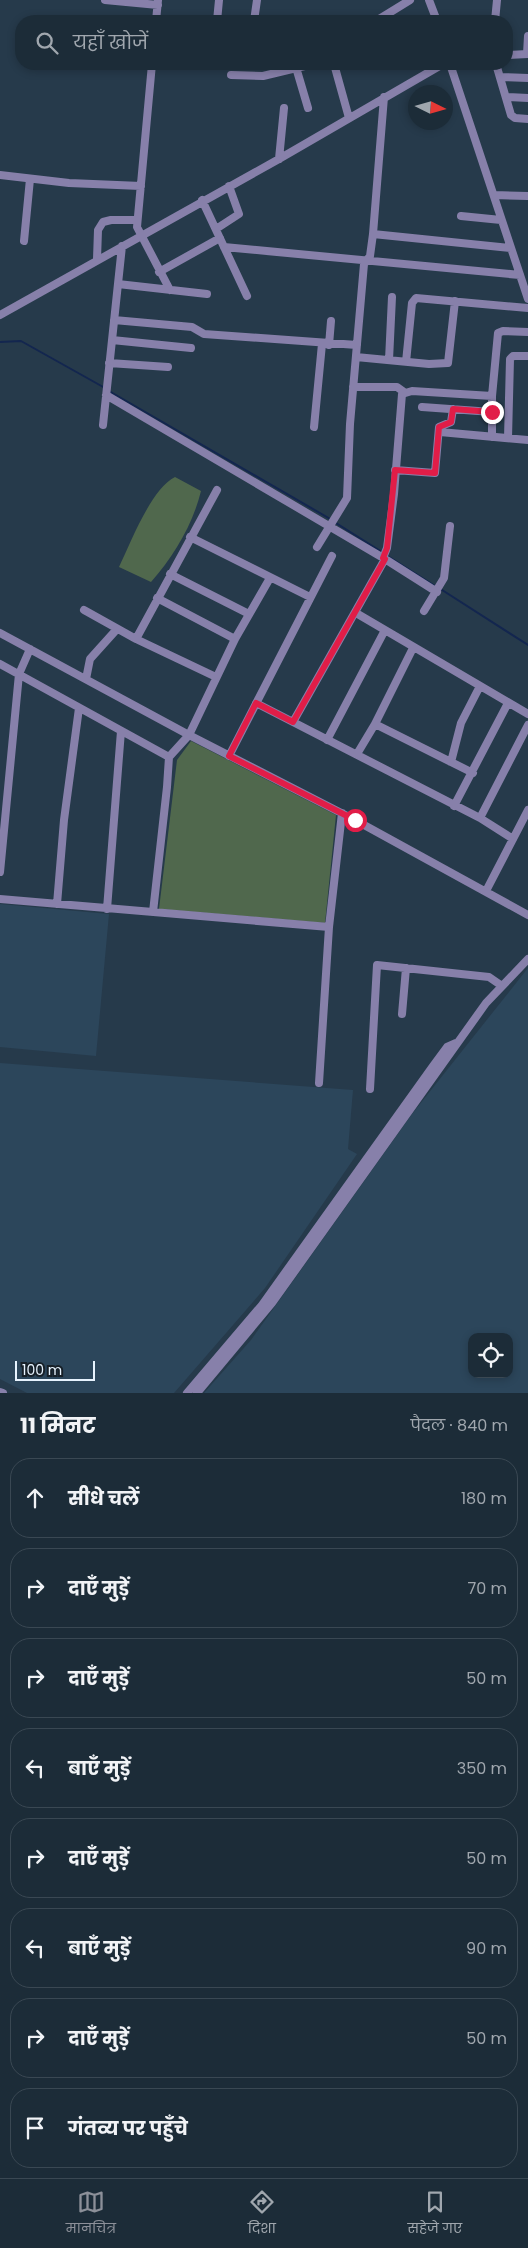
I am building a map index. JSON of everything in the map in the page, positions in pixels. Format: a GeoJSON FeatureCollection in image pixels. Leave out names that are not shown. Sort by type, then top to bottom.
{"type":"FeatureCollection","features":[{"type":"Feature","properties":{"kind":"street"},"geometry":{"type":"LineString","coordinates":[[105,0],[158,2],[157,15]]}},
{"type":"Feature","properties":{"kind":"street"},"geometry":{"type":"LineString","coordinates":[[217,15],[218,0]]}},
{"type":"Feature","properties":{"kind":"street"},"geometry":{"type":"LineString","coordinates":[[255,15],[257,0]]}},
{"type":"Feature","properties":{"kind":"street"},"geometry":{"type":"LineString","coordinates":[[386,15],[410,0]]}},
{"type":"Feature","properties":{"kind":"street"},"geometry":{"type":"LineString","coordinates":[[429,0],[434,15]]}},
{"type":"Feature","properties":{"kind":"street"},"geometry":{"type":"LineString","coordinates":[[496,15],[497,0]]}},
{"type":"Feature","properties":{"kind":"street"},"geometry":{"type":"LineString","coordinates":[[513,55],[527,54],[528,36]]}},
{"type":"Feature","properties":{"kind":"street"},"geometry":{"type":"LineString","coordinates":[[151,70],[138,220],[140,235],[170,290]]}},
{"type":"Feature","properties":{"kind":"street"},"geometry":{"type":"LineString","coordinates":[[230,75],[263,76],[282,70]]}},
{"type":"Feature","properties":{"kind":"street"},"geometry":{"type":"LineString","coordinates":[[296,70],[308,108]]}},
{"type":"Feature","properties":{"kind":"street"},"geometry":{"type":"LineString","coordinates":[[336,70],[349,118]]}},
{"type":"Feature","properties":{"kind":"street"},"geometry":{"type":"LineString","coordinates":[[0,315],[433,70]]}},
{"type":"Feature","properties":{"kind":"street"},"geometry":{"type":"LineString","coordinates":[[452,70],[528,300]]}},
{"type":"Feature","properties":{"kind":"street"},"geometry":{"type":"LineString","coordinates":[[498,70],[512,116],[528,119]]}},
{"type":"Feature","properties":{"kind":"street"},"geometry":{"type":"LineString","coordinates":[[500,77],[528,78]]}},
{"type":"Feature","properties":{"kind":"street"},"geometry":{"type":"LineString","coordinates":[[506,97],[528,98]]}},
{"type":"Feature","properties":{"kind":"street"},"geometry":{"type":"LineString","coordinates":[[316,547],[346,502],[348,494],[353,388],[364,264],[368,260],[373,234],[384,98]]}},
{"type":"Feature","properties":{"kind":"street"},"geometry":{"type":"LineString","coordinates":[[278,159],[284,108]]}},
{"type":"Feature","properties":{"kind":"street"},"geometry":{"type":"LineString","coordinates":[[0,175],[76,184],[141,186]]}},
{"type":"Feature","properties":{"kind":"street"},"geometry":{"type":"LineString","coordinates":[[24,241],[30,179]]}},
{"type":"Feature","properties":{"kind":"street"},"geometry":{"type":"LineString","coordinates":[[216,229],[239,214],[229,186]]}},
{"type":"Feature","properties":{"kind":"street"},"geometry":{"type":"LineString","coordinates":[[494,195],[528,196]]}},
{"type":"Feature","properties":{"kind":"street"},"geometry":{"type":"LineString","coordinates":[[202,200],[247,296]]}},
{"type":"Feature","properties":{"kind":"street"},"geometry":{"type":"LineString","coordinates":[[461,216],[501,220]]}},
{"type":"Feature","properties":{"kind":"street"},"geometry":{"type":"LineString","coordinates":[[97,260],[98,230],[103,222],[111,220],[138,220]]}},
{"type":"Feature","properties":{"kind":"street"},"geometry":{"type":"LineString","coordinates":[[373,234],[511,248]]}},
{"type":"Feature","properties":{"kind":"street"},"geometry":{"type":"LineString","coordinates":[[159,272],[220,238]]}},
{"type":"Feature","properties":{"kind":"street"},"geometry":{"type":"LineString","coordinates":[[103,425],[122,246]]}},
{"type":"Feature","properties":{"kind":"street"},"geometry":{"type":"LineString","coordinates":[[224,246],[321,258],[368,260],[520,275]]}},
{"type":"Feature","properties":{"kind":"street"},"geometry":{"type":"LineString","coordinates":[[118,284],[207,294]]}},
{"type":"Feature","properties":{"kind":"street"},"geometry":{"type":"LineString","coordinates":[[389,360],[392,297]]}},
{"type":"Feature","properties":{"kind":"street"},"geometry":{"type":"LineString","coordinates":[[406,362],[414,299],[528,308]]}},
{"type":"Feature","properties":{"kind":"street"},"geometry":{"type":"LineString","coordinates":[[356,357],[429,364],[448,363],[455,301]]}},
{"type":"Feature","properties":{"kind":"street"},"geometry":{"type":"LineString","coordinates":[[114,320],[192,327],[204,334],[357,346]]}},
{"type":"Feature","properties":{"kind":"street"},"geometry":{"type":"LineString","coordinates":[[314,427],[331,321]]}},
{"type":"Feature","properties":{"kind":"street"},"geometry":{"type":"LineString","coordinates":[[492,437],[492,396],[498,333],[501,331],[528,332]]}},
{"type":"Feature","properties":{"kind":"street"},"geometry":{"type":"LineString","coordinates":[[112,340],[191,348]]}},
{"type":"Feature","properties":{"kind":"street"},"geometry":{"type":"LineString","coordinates":[[508,438],[510,359],[513,356],[528,356]]}},
{"type":"Feature","properties":{"kind":"street"},"geometry":{"type":"LineString","coordinates":[[109,363],[168,367]]}},
{"type":"Feature","properties":{"kind":"street"},"geometry":{"type":"LineString","coordinates":[[353,388],[399,387],[404,392],[492,396]]}},
{"type":"Feature","properties":{"kind":"street"},"geometry":{"type":"LineString","coordinates":[[107,391],[332,523],[438,588]]}},
{"type":"Feature","properties":{"kind":"street"},"geometry":{"type":"LineString","coordinates":[[293,722],[356,613],[385,556],[401,401],[404,392]]}},
{"type":"Feature","properties":{"kind":"street"},"geometry":{"type":"LineString","coordinates":[[422,406],[492,412]]}},
{"type":"Feature","properties":{"kind":"street"},"geometry":{"type":"LineString","coordinates":[[395,470],[435,473],[440,425],[451,422],[453,409]]}},
{"type":"Feature","properties":{"kind":"street"},"geometry":{"type":"LineString","coordinates":[[440,432],[528,440]]}},
{"type":"Feature","properties":{"kind":"street"},"geometry":{"type":"LineString","coordinates":[[136,639],[217,490]]}},
{"type":"Feature","properties":{"kind":"street"},"geometry":{"type":"LineString","coordinates":[[424,611],[446,570],[450,526]]}},
{"type":"Feature","properties":{"kind":"street"},"geometry":{"type":"LineString","coordinates":[[190,537],[310,597]]}},
{"type":"Feature","properties":{"kind":"street"},"geometry":{"type":"LineString","coordinates":[[229,756],[332,556]]}},
{"type":"Feature","properties":{"kind":"street"},"geometry":{"type":"LineString","coordinates":[[170,574],[249,614]]}},
{"type":"Feature","properties":{"kind":"street"},"geometry":{"type":"LineString","coordinates":[[153,912],[169,757],[189,735],[235,639],[270,578]]}},
{"type":"Feature","properties":{"kind":"street"},"geometry":{"type":"LineString","coordinates":[[157,598],[235,639]]}},
{"type":"Feature","properties":{"kind":"street"},"geometry":{"type":"LineString","coordinates":[[84,610],[136,639],[216,677]]}},
{"type":"Feature","properties":{"kind":"street"},"geometry":{"type":"LineString","coordinates":[[356,613],[528,714]]}},
{"type":"Feature","properties":{"kind":"street"},"geometry":{"type":"LineString","coordinates":[[86,680],[90,659],[117,629]]}},
{"type":"Feature","properties":{"kind":"street"},"geometry":{"type":"LineString","coordinates":[[327,740],[385,630]]}},
{"type":"Feature","properties":{"kind":"street"},"geometry":{"type":"LineString","coordinates":[[0,633],[189,735],[342,813],[528,915]]}},
{"type":"Feature","properties":{"kind":"street"},"geometry":{"type":"LineString","coordinates":[[357,754],[375,724],[414,648]]}},
{"type":"Feature","properties":{"kind":"street"},"geometry":{"type":"LineString","coordinates":[[0,872],[19,674],[30,649]]}},
{"type":"Feature","properties":{"kind":"street"},"geometry":{"type":"LineString","coordinates":[[0,664],[169,757]]}},
{"type":"Feature","properties":{"kind":"street"},"geometry":{"type":"LineString","coordinates":[[451,762],[461,723],[480,686]]}},
{"type":"Feature","properties":{"kind":"street"},"geometry":{"type":"LineString","coordinates":[[256,703],[480,818],[513,839]]}},
{"type":"Feature","properties":{"kind":"street"},"geometry":{"type":"LineString","coordinates":[[454,806],[473,774],[508,703]]}},
{"type":"Feature","properties":{"kind":"street"},"geometry":{"type":"LineString","coordinates":[[56,904],[64,820],[79,708]]}},
{"type":"Feature","properties":{"kind":"street"},"geometry":{"type":"LineString","coordinates":[[375,724],[473,774]]}},
{"type":"Feature","properties":{"kind":"street"},"geometry":{"type":"LineString","coordinates":[[480,818],[528,725]]}},
{"type":"Feature","properties":{"kind":"street"},"geometry":{"type":"LineString","coordinates":[[107,909],[121,731]]}},
{"type":"Feature","properties":{"kind":"street"},"geometry":{"type":"LineString","coordinates":[[486,891],[528,810]]}},
{"type":"Feature","properties":{"kind":"street"},"geometry":{"type":"LineString","coordinates":[[319,1083],[329,927],[342,813]]}},
{"type":"Feature","properties":{"kind":"street"},"geometry":{"type":"LineString","coordinates":[[0,900],[329,927]]}},
{"type":"Feature","properties":{"kind":"street"},"geometry":{"type":"LineString","coordinates":[[197,1393],[275,1298],[398,1123],[454,1050],[456,1043],[486,1003],[528,959]]}},
{"type":"Feature","properties":{"kind":"street"},"geometry":{"type":"LineString","coordinates":[[370,1089],[376,965],[489,977],[502,986]]}},
{"type":"Feature","properties":{"kind":"street"},"geometry":{"type":"LineString","coordinates":[[402,1014],[406,968]]}},
{"type":"Feature","properties":{"kind":"street"},"geometry":{"type":"LineString","coordinates":[[187,1393],[262,1305],[432,1066],[447,1047],[456,1043]]}},
{"type":"Feature","properties":{"kind":"shaded area"},"geometry":{"type":"Polygon","coordinates":[[[0,904],[109,914],[96,1056],[0,1047],[0,904]]]}},
{"type":"Feature","properties":{"kind":"shaded area"},"geometry":{"type":"Polygon","coordinates":[[[528,968],[528,1393],[204,1393],[251,1340],[412,1114],[528,968]]]}},
{"type":"Feature","properties":{"kind":"shaded area"},"geometry":{"type":"Polygon","coordinates":[[[0,1063],[353,1090],[348,1149],[357,1154],[265,1288],[174,1393],[27,1393],[0,1379],[0,1063]]]}},
{"type":"Feature","properties":{"kind":"green space"},"geometry":{"type":"Polygon","coordinates":[[[175,477],[201,491],[182,539],[151,582],[119,567],[150,504],[166,483],[175,477]]]}},
{"type":"Feature","properties":{"kind":"green space"},"geometry":{"type":"Polygon","coordinates":[[[191,741],[336,815],[325,923],[159,909],[177,760],[191,741]]]}},
{"type":"Feature","properties":{"kind":"waterway"},"geometry":{"type":"LineString","coordinates":[[0,342],[21,341],[105,388]]}},
{"type":"Feature","properties":{"kind":"waterway"},"geometry":{"type":"LineString","coordinates":[[109,391],[332,520]]}},
{"type":"Feature","properties":{"kind":"waterway"},"geometry":{"type":"LineString","coordinates":[[336,523],[382,552]]}},
{"type":"Feature","properties":{"kind":"waterway"},"geometry":{"type":"LineString","coordinates":[[386,555],[435,586]]}},
{"type":"Feature","properties":{"kind":"waterway"},"geometry":{"type":"LineString","coordinates":[[439,588],[528,645]]}},
{"type":"Feature","properties":{"kind":"route"},"geometry":{"type":"LineString","coordinates":[[355,820],[229,756],[256,703],[293,722],[385,559],[383,558],[387,548],[395,470],[435,473],[440,432],[439,426],[441,424],[449,424],[452,421],[453,409],[492,412]]}}]}
